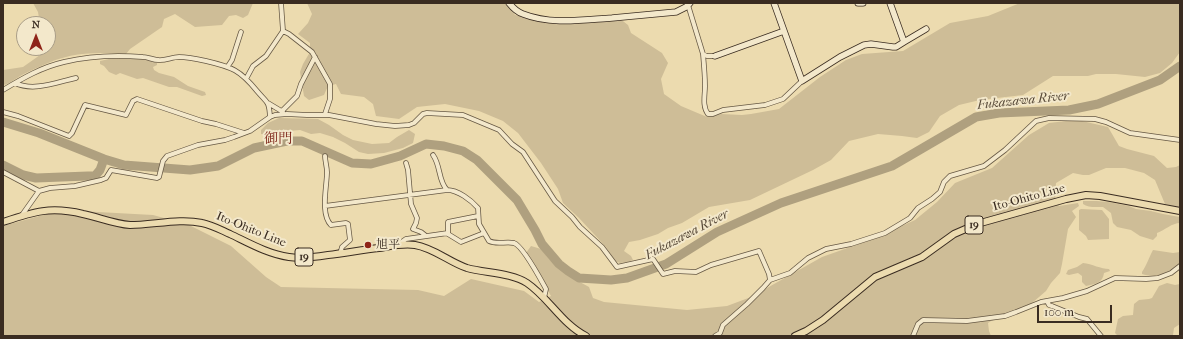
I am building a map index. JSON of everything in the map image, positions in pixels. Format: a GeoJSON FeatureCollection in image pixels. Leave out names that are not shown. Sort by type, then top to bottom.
{"type":"FeatureCollection","features":[{"type":"Feature","properties":{"kind":"main road","name":"Ito-Ohito Line"},"geometry":{"type":"LineString","coordinates":[[796,336],[823,320],[875,277],[922,257],[954,234],[977,224],[1066,199],[1086,195],[1100,196],[1180,211]]}},
{"type":"Feature","properties":{"kind":"main road","name":"Ito-Ohito Line"},"geometry":{"type":"LineString","coordinates":[[3,222],[48,210],[82,214],[122,224],[193,221],[215,227],[250,244],[282,256],[300,258],[340,254],[399,244],[415,244],[431,250],[461,266],[522,280],[544,298],[573,328],[586,336]]}},
{"type":"Feature","properties":{"kind":"street"},"geometry":{"type":"LineString","coordinates":[[246,79],[253,66],[266,56],[283,30],[281,3]]}},
{"type":"Feature","properties":{"kind":"street"},"geometry":{"type":"LineString","coordinates":[[509,3],[522,14],[551,20],[580,20],[676,12],[687,5],[703,54],[705,87],[704,96],[706,111],[708,114],[713,114],[723,110],[765,105],[783,99],[802,81],[840,57],[864,45],[871,44],[896,47],[926,29]]}},
{"type":"Feature","properties":{"kind":"street"},"geometry":{"type":"LineString","coordinates":[[774,3],[802,81]]}},
{"type":"Feature","properties":{"kind":"street"},"geometry":{"type":"LineString","coordinates":[[858,3],[863,3]]}},
{"type":"Feature","properties":{"kind":"street"},"geometry":{"type":"LineString","coordinates":[[890,3],[904,42]]}},
{"type":"Feature","properties":{"kind":"street"},"geometry":{"type":"LineString","coordinates":[[283,30],[303,45],[315,57],[330,84],[330,99],[325,114]]}},
{"type":"Feature","properties":{"kind":"street"},"geometry":{"type":"LineString","coordinates":[[703,54],[707,56],[715,56],[784,31]]}},
{"type":"Feature","properties":{"kind":"street"},"geometry":{"type":"LineString","coordinates":[[228,66],[232,60],[241,32]]}},
{"type":"Feature","properties":{"kind":"street"},"geometry":{"type":"LineString","coordinates":[[3,90],[36,72],[65,62],[91,58],[144,57],[160,60],[184,57],[228,66],[246,79],[268,103],[283,112],[307,116],[325,114],[376,124],[395,126],[414,123],[423,114],[427,113],[463,116],[499,130],[512,144],[523,152],[555,201],[566,210],[580,227],[602,247],[617,267],[654,260],[663,274],[675,271],[696,272],[712,264],[759,251],[770,280]]}},
{"type":"Feature","properties":{"kind":"street"},"geometry":{"type":"LineString","coordinates":[[21,216],[38,191],[96,182],[106,178],[111,170],[157,178],[159,177],[163,160],[167,156],[206,143],[225,140],[244,133],[270,117],[283,112],[297,96],[301,84],[315,57]]}},
{"type":"Feature","properties":{"kind":"street"},"geometry":{"type":"LineString","coordinates":[[15,83],[28,87],[58,83],[76,78]]}},
{"type":"Feature","properties":{"kind":"street"},"geometry":{"type":"LineString","coordinates":[[3,112],[18,116],[69,136],[72,133],[85,105],[126,115],[133,101],[137,99],[202,121],[244,133]]}},
{"type":"Feature","properties":{"kind":"street"},"geometry":{"type":"LineString","coordinates":[[268,103],[270,117]]}},
{"type":"Feature","properties":{"kind":"street"},"geometry":{"type":"LineString","coordinates":[[714,336],[720,333],[723,325],[758,294],[770,280],[790,272],[808,258],[826,249],[850,244],[885,233],[910,218],[918,208],[940,192],[944,182],[950,176],[984,166],[1006,150],[1036,121],[1048,118],[1096,119],[1130,133],[1180,140]]}},
{"type":"Feature","properties":{"kind":"street"},"geometry":{"type":"LineString","coordinates":[[433,155],[439,168],[442,184],[447,190]]}},
{"type":"Feature","properties":{"kind":"street"},"geometry":{"type":"LineString","coordinates":[[325,156],[327,170],[324,193],[329,224],[348,224],[350,240],[342,247],[340,254]]}},
{"type":"Feature","properties":{"kind":"street"},"geometry":{"type":"LineString","coordinates":[[406,163],[411,204],[417,218],[413,229],[422,232],[426,236]]}},
{"type":"Feature","properties":{"kind":"street"},"geometry":{"type":"LineString","coordinates":[[3,172],[38,191]]}},
{"type":"Feature","properties":{"kind":"street"},"geometry":{"type":"LineString","coordinates":[[325,206],[447,190],[454,191],[475,205],[479,210],[479,224],[488,240],[491,242],[513,243],[520,247],[546,289],[544,298]]}},
{"type":"Feature","properties":{"kind":"street"},"geometry":{"type":"LineString","coordinates":[[478,216],[448,222],[448,235],[461,242],[484,233]]}},
{"type":"Feature","properties":{"kind":"street"},"geometry":{"type":"LineString","coordinates":[[399,244],[406,239],[448,233]]}},
{"type":"Feature","properties":{"kind":"street"},"geometry":{"type":"LineString","coordinates":[[912,336],[918,324],[923,320],[967,321],[1005,316],[1047,301],[1087,291],[1115,278],[1158,278],[1171,273],[1180,266]]}},
{"type":"Feature","properties":{"kind":"street"},"geometry":{"type":"LineString","coordinates":[[1047,301],[1049,305],[1087,319],[1101,336]]}},
{"type":"Feature","properties":{"kind":"shaded area"},"geometry":{"type":"Polygon","coordinates":[[[33,3],[253,3],[248,15],[243,18],[236,15],[229,16],[222,25],[195,27],[175,14],[164,19],[162,27],[130,49],[126,54],[92,53],[61,58],[3,85],[3,70],[23,67],[39,56],[56,56],[56,16],[39,16],[33,3]]]}},
{"type":"Feature","properties":{"kind":"shaded area"},"geometry":{"type":"Polygon","coordinates":[[[307,3],[506,3],[515,15],[546,20],[613,16],[619,18],[628,25],[631,33],[662,53],[668,63],[661,79],[664,94],[681,106],[707,117],[721,114],[751,114],[779,109],[820,77],[846,60],[862,54],[903,51],[950,23],[988,16],[1020,3],[1180,3],[1180,52],[1172,63],[1160,73],[1145,77],[1116,74],[1053,76],[1023,95],[980,100],[959,105],[940,116],[929,132],[917,138],[878,134],[849,141],[831,160],[750,200],[709,207],[682,223],[668,228],[658,234],[629,242],[624,251],[631,256],[633,260],[620,263],[615,261],[606,247],[563,203],[558,189],[541,163],[518,133],[503,121],[479,111],[445,104],[417,107],[399,119],[376,116],[373,104],[364,97],[341,94],[336,84],[328,86],[324,95],[309,100],[304,96],[300,72],[310,52],[310,43],[298,34],[308,23],[312,14],[307,3]]]}},
{"type":"Feature","properties":{"kind":"shaded area"},"geometry":{"type":"Polygon","coordinates":[[[109,59],[144,59],[157,63],[157,65],[153,67],[154,70],[174,77],[188,86],[205,92],[206,95],[202,96],[177,87],[169,87],[143,78],[137,79],[120,73],[116,75],[109,72],[100,64],[100,61],[109,59]]]}},
{"type":"Feature","properties":{"kind":"shaded area"},"geometry":{"type":"Polygon","coordinates":[[[279,118],[318,119],[353,140],[372,144],[389,143],[409,130],[415,134],[413,143],[403,148],[384,153],[368,154],[359,152],[333,137],[320,133],[311,134],[300,130],[276,132],[271,135],[261,134],[261,130],[268,123],[279,118]]]}},
{"type":"Feature","properties":{"kind":"shaded area"},"geometry":{"type":"Polygon","coordinates":[[[1082,121],[1108,127],[1119,146],[1154,156],[1167,168],[1180,165],[1180,208],[1165,204],[1155,180],[1144,173],[1125,168],[1106,168],[1089,175],[1073,173],[1056,183],[1055,196],[1059,206],[1078,203],[1079,206],[1072,211],[1076,217],[1068,229],[1060,273],[1046,291],[1032,303],[988,323],[991,336],[3,336],[3,226],[61,210],[153,215],[189,225],[231,246],[266,277],[281,287],[418,290],[444,296],[471,279],[524,291],[539,302],[551,296],[526,253],[531,246],[541,249],[549,259],[567,275],[589,287],[593,298],[604,302],[687,310],[727,306],[751,297],[822,257],[873,239],[915,220],[937,202],[955,183],[992,168],[1029,135],[1049,123],[1082,121]]]}},
{"type":"Feature","properties":{"kind":"shaded area"},"geometry":{"type":"Polygon","coordinates":[[[1083,201],[1108,202],[1180,217],[1180,223],[1171,225],[1157,233],[1157,236],[1153,240],[1140,236],[1131,230],[1117,227],[1113,223],[1111,213],[1103,207],[1087,206],[1083,204],[1083,201]]]}},
{"type":"Feature","properties":{"kind":"shaded area"},"geometry":{"type":"Polygon","coordinates":[[[1079,210],[1102,210],[1109,219],[1109,239],[1088,240],[1079,230],[1079,210]]]}},
{"type":"Feature","properties":{"kind":"shaded area"},"geometry":{"type":"Polygon","coordinates":[[[1153,250],[1173,253],[1180,252],[1180,263],[1172,270],[1162,274],[1152,276],[1142,274],[1153,250]]]}},
{"type":"Feature","properties":{"kind":"shaded area"},"geometry":{"type":"Polygon","coordinates":[[[1083,263],[1109,269],[1110,271],[1104,273],[1100,281],[1086,286],[1082,282],[1082,276],[1078,273],[1069,275],[1066,274],[1068,270],[1083,263]]]}},
{"type":"Feature","properties":{"kind":"shaded area"},"geometry":{"type":"Polygon","coordinates":[[[1167,283],[1175,285],[1180,284],[1180,324],[1174,328],[1173,335],[1118,336],[1115,333],[1118,319],[1123,316],[1133,315],[1134,304],[1139,300],[1152,298],[1159,286],[1167,283]]]}},
{"type":"Feature","properties":{"kind":"waterway","name":"Fukazawa River"},"geometry":{"type":"LineString","coordinates":[[3,122],[39,133],[104,159],[124,165],[190,170],[218,166],[254,148],[287,141],[302,141],[352,163],[371,164],[400,156],[426,144],[444,146],[463,151],[477,160],[517,200],[542,244],[559,264],[579,278],[611,280],[627,278],[666,264],[717,232],[781,203],[892,166],[976,117],[999,113],[1069,110],[1098,104],[1160,80],[1180,66]]}},
{"type":"Feature","properties":{"kind":"waterway","name":"Fukazawa River"},"geometry":{"type":"LineString","coordinates":[[3,165],[23,175],[36,178],[95,176],[100,170],[104,159]]}},
{"type":"Feature","properties":{"kind":"place","name":"旭平"},"geometry":{"type":"Point","coordinates":[368,245]}},
{"type":"Feature","properties":{"kind":"district","name":"御門"},"geometry":{"type":"Point","coordinates":[278,140]}}]}
